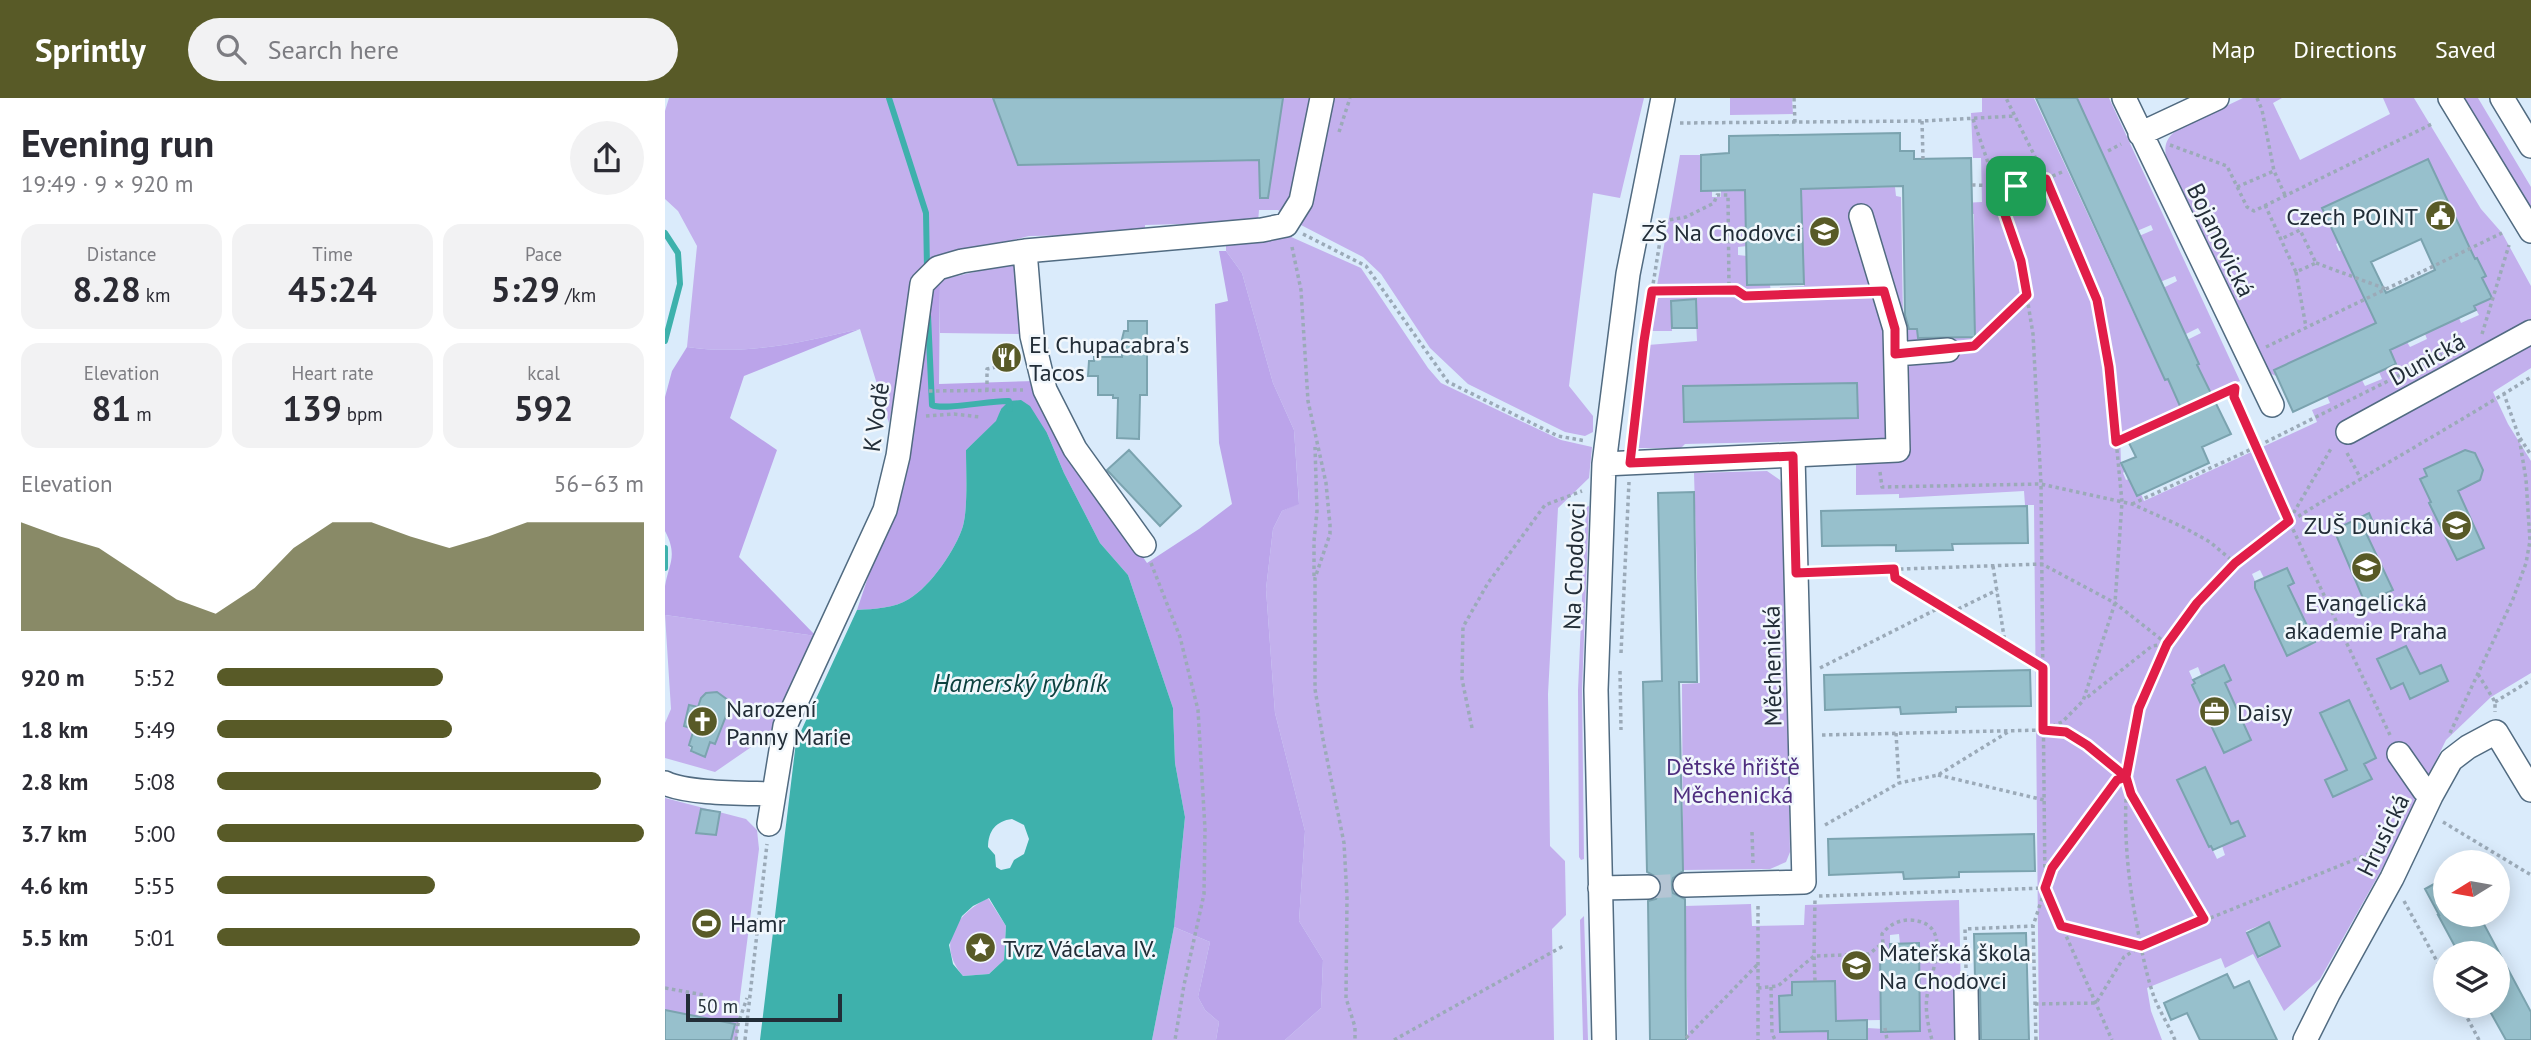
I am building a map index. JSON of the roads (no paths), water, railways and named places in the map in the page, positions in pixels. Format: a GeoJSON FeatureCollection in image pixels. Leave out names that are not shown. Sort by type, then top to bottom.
{"type":"FeatureCollection","features":[{"type":"Feature","properties":{"kind":"street","name":"K Vodě"},"geometry":{"type":"LineString","coordinates":[[769,824],[788,719],[885,510],[898,456],[930,276],[962,261],[1025,251],[1262,230],[1286,225],[1301,201],[1322,98]]}},
{"type":"Feature","properties":{"kind":"street","name":"Na Chodovci"},"geometry":{"type":"LineString","coordinates":[[1604,1040],[1597,690],[1605,454],[1628,274],[1663,98]]}},
{"type":"Feature","properties":{"kind":"street","name":"Bojanovická"},"geometry":{"type":"LineString","coordinates":[[2124,98],[2272,405]]}},
{"type":"Feature","properties":{"kind":"street"},"geometry":{"type":"LineString","coordinates":[[2140,134],[2217,98]]}},
{"type":"Feature","properties":{"kind":"street"},"geometry":{"type":"LineString","coordinates":[[2450,98],[2531,231]]}},
{"type":"Feature","properties":{"kind":"street"},"geometry":{"type":"LineString","coordinates":[[2502,98],[2531,146]]}},
{"type":"Feature","properties":{"kind":"street"},"geometry":{"type":"LineString","coordinates":[[1605,454],[1630,463],[1898,450],[1895,329],[1861,216]]}},
{"type":"Feature","properties":{"kind":"street"},"geometry":{"type":"LineString","coordinates":[[1025,251],[1032,336],[1045,390],[1075,449],[1144,545]]}},
{"type":"Feature","properties":{"kind":"street","name":"Dunická"},"geometry":{"type":"LineString","coordinates":[[2347,432],[2531,332]]}},
{"type":"Feature","properties":{"kind":"street"},"geometry":{"type":"LineString","coordinates":[[1895,354],[1948,350]]}},
{"type":"Feature","properties":{"kind":"street","name":"Měchenická"},"geometry":{"type":"LineString","coordinates":[[1685,885],[1804,881],[1793,456]]}},
{"type":"Feature","properties":{"kind":"street","name":"Hrusická"},"geometry":{"type":"LineString","coordinates":[[2305,1040],[2392,878],[2427,803],[2451,760],[2496,732],[2531,790]]}},
{"type":"Feature","properties":{"kind":"street"},"geometry":{"type":"LineString","coordinates":[[2399,754],[2424,790],[2427,803]]}},
{"type":"Feature","properties":{"kind":"street"},"geometry":{"type":"LineString","coordinates":[[665,783],[688,789],[773,794]]}},
{"type":"Feature","properties":{"kind":"street"},"geometry":{"type":"LineString","coordinates":[[1600,888],[1648,887]]}},
{"type":"Feature","properties":{"kind":"street"},"geometry":{"type":"LineString","coordinates":[[1966,978],[1967,1040]]}},
{"type":"Feature","properties":{"kind":"water","name":"Hamerský rybník"},"geometry":{"type":"Polygon","coordinates":[[[1021,400],[1030,406],[1047,433],[1100,543],[1128,575],[1173,708],[1175,763],[1185,817],[1174,927],[1152,1040],[760,1040],[796,742],[857,610],[891,606],[909,599],[926,585],[949,556],[965,518],[966,450],[996,421],[1001,409],[1009,401],[1021,400]],[[1012,819],[997,825],[988,841],[988,847],[995,855],[996,867],[1001,870],[1010,868],[1014,860],[1024,854],[1029,839],[1024,825],[1012,819]],[[989,898],[973,906],[962,916],[949,945],[953,964],[963,976],[989,974],[1004,960],[1006,926],[989,898]]]}},
{"type":"Feature","properties":{"kind":"waterway"},"geometry":{"type":"LineString","coordinates":[[889,98],[926,213],[927,269]]}},
{"type":"Feature","properties":{"kind":"waterway"},"geometry":{"type":"LineString","coordinates":[[665,233],[678,253],[680,284],[665,341]]}},
{"type":"Feature","properties":{"kind":"waterway"},"geometry":{"type":"LineString","coordinates":[[928,315],[932,405],[946,407],[1009,401],[1010,409]]}},
{"type":"Feature","properties":{"kind":"waterway"},"geometry":{"type":"LineString","coordinates":[[665,548],[665,568]]}},
{"type":"Feature","properties":{"kind":"tunnel"},"geometry":{"type":"LineString","coordinates":[[1648,887],[1685,885]]}},
{"type":"Feature","properties":{"kind":"place","name":"Czech POINT"},"geometry":{"type":"Point","coordinates":[2441,216]}},
{"type":"Feature","properties":{"kind":"place","name":"ZŠ Na Chodovci"},"geometry":{"type":"Point","coordinates":[1825,232]}},
{"type":"Feature","properties":{"kind":"place","name":"El Chupacabra's Tacos"},"geometry":{"type":"Point","coordinates":[1006,358]}},
{"type":"Feature","properties":{"kind":"place","name":"ZUŠ Dunická"},"geometry":{"type":"Point","coordinates":[2457,525]}},
{"type":"Feature","properties":{"kind":"place","name":"Evangelická akademie Praha"},"geometry":{"type":"Point","coordinates":[2366,568]}},
{"type":"Feature","properties":{"kind":"place","name":"Daisy"},"geometry":{"type":"Point","coordinates":[2214,712]}},
{"type":"Feature","properties":{"kind":"place","name":"Narození Panny Marie"},"geometry":{"type":"Point","coordinates":[703,722]}},
{"type":"Feature","properties":{"kind":"place","name":"Hamr"},"geometry":{"type":"Point","coordinates":[707,923]}},
{"type":"Feature","properties":{"kind":"place","name":"Tvrz Václava IV."},"geometry":{"type":"Point","coordinates":[980,948]}},
{"type":"Feature","properties":{"kind":"place","name":"Mateřská škola Na Chodovci"},"geometry":{"type":"Point","coordinates":[1856,966]}},
{"type":"Feature","properties":{"kind":"park label","name":"Dětské hřiště Měchenická"},"geometry":{"type":"Point","coordinates":[1733,780]}}]}
